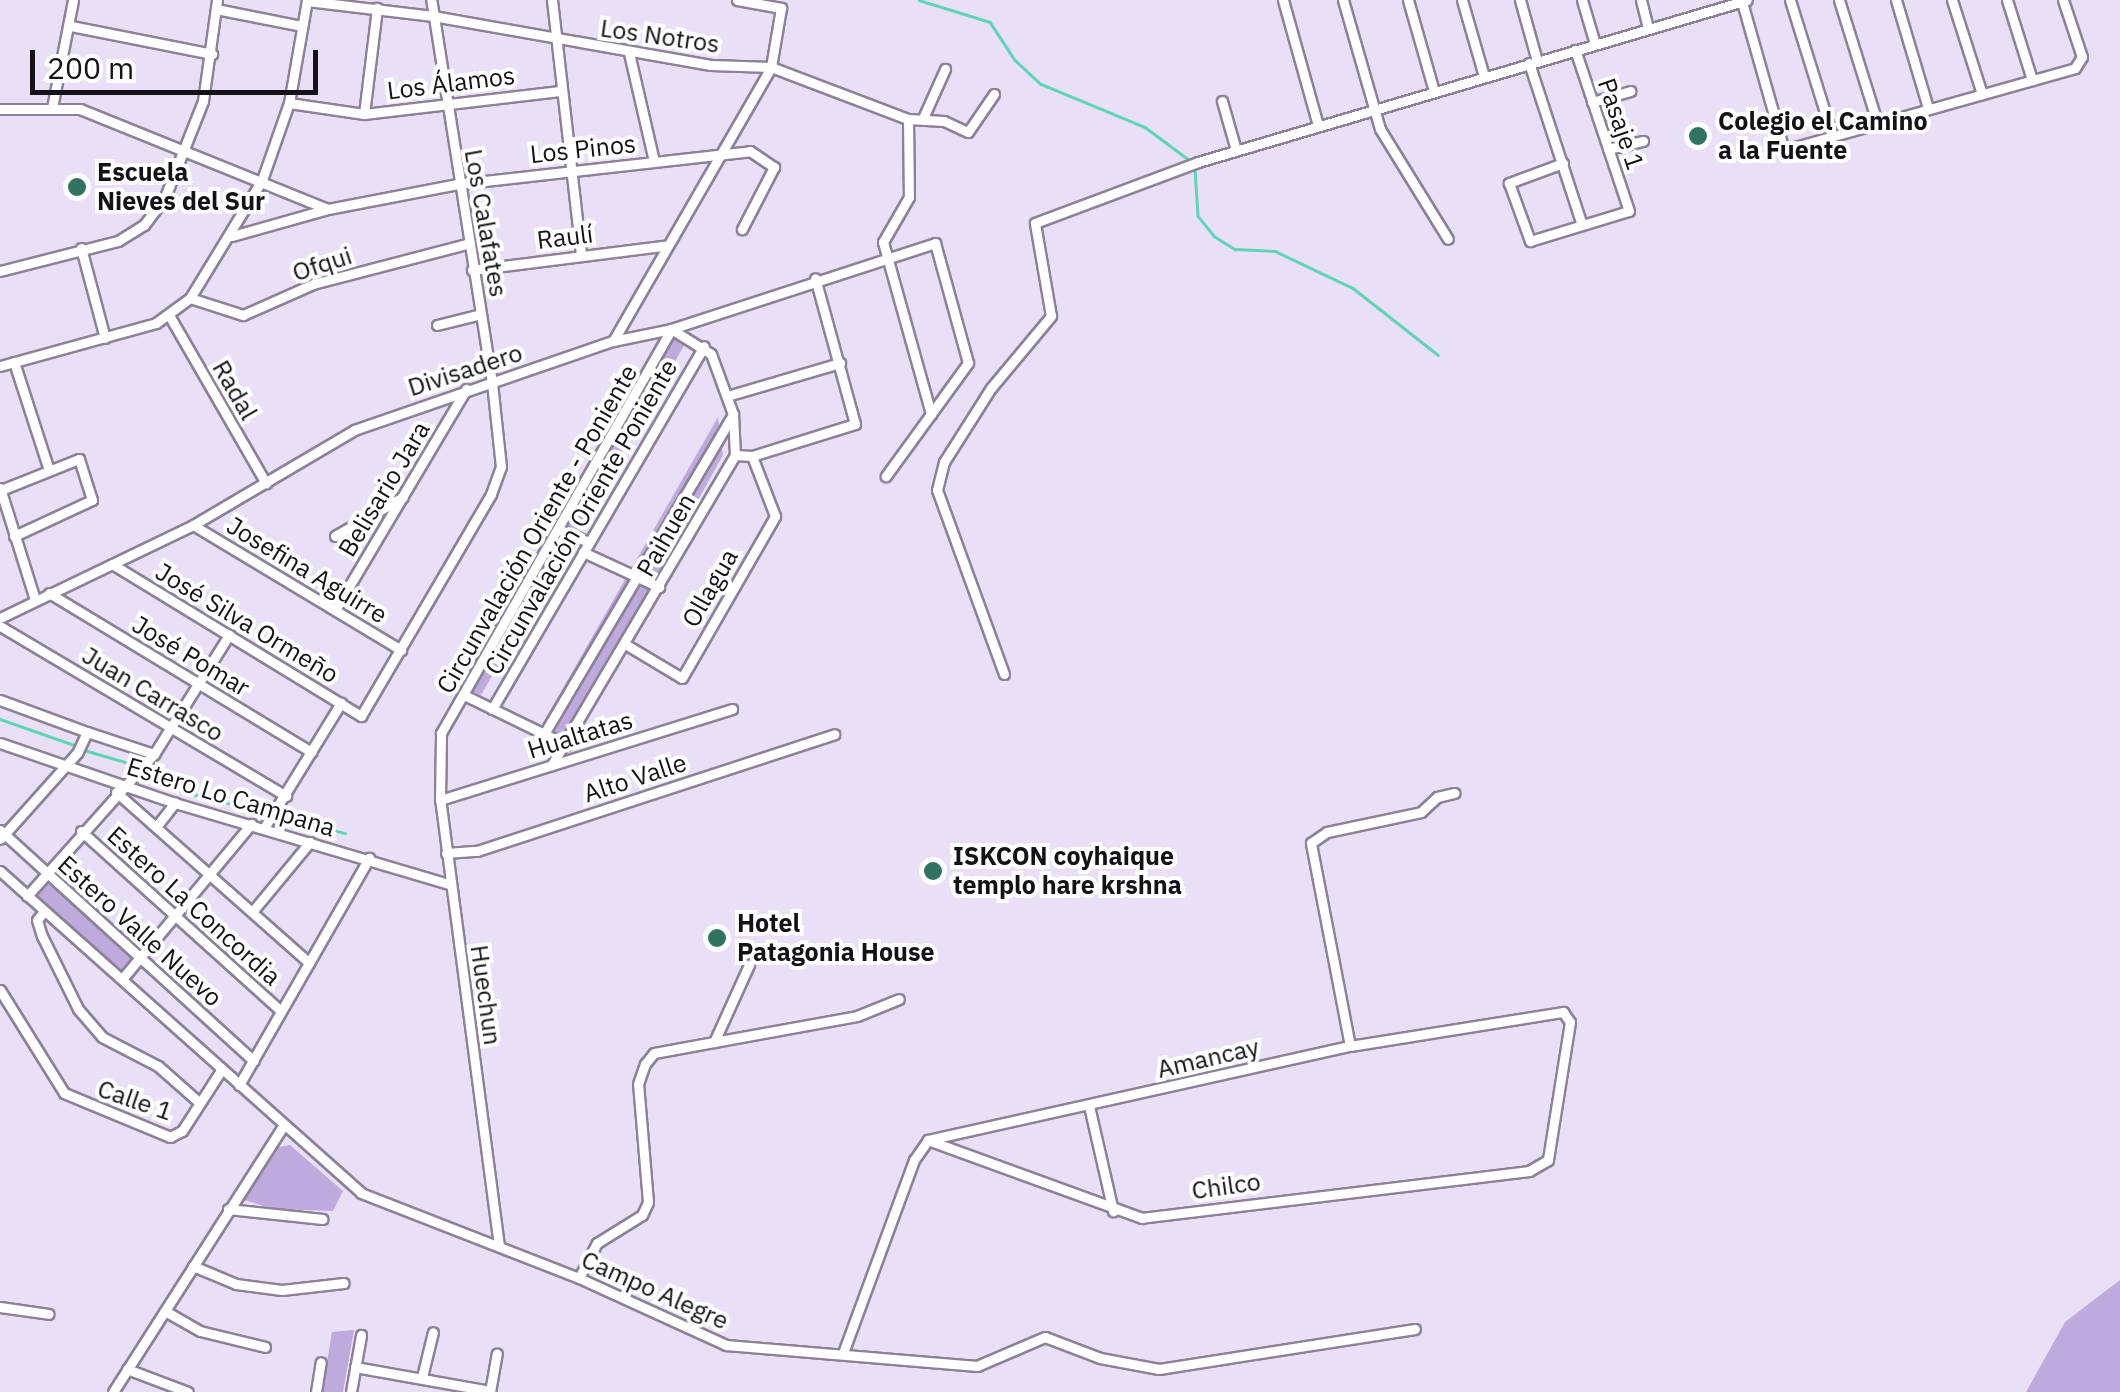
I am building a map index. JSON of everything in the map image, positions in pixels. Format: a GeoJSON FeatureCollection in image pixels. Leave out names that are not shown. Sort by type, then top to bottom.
{"type":"FeatureCollection","features":[{"type":"Feature","properties":{"kind":"street"},"geometry":{"type":"LineString","coordinates":[[52,108],[72,26],[74,0]]}},
{"type":"Feature","properties":{"kind":"street"},"geometry":{"type":"LineString","coordinates":[[0,366],[170,317],[190,298],[232,236],[262,180],[288,103],[307,0]]}},
{"type":"Feature","properties":{"kind":"street","name":"Los Notros"},"geometry":{"type":"LineString","coordinates":[[307,0],[433,16],[629,53],[771,67],[908,118]]}},
{"type":"Feature","properties":{"kind":"street","name":"Los Calafates"},"geometry":{"type":"LineString","coordinates":[[361,716],[501,467],[492,383],[431,0]]}},
{"type":"Feature","properties":{"kind":"street"},"geometry":{"type":"LineString","coordinates":[[552,0],[581,255]]}},
{"type":"Feature","properties":{"kind":"street"},"geometry":{"type":"LineString","coordinates":[[613,341],[662,246],[724,154],[771,67],[785,4],[738,0]]}},
{"type":"Feature","properties":{"kind":"street"},"geometry":{"type":"LineString","coordinates":[[1282,0],[1318,125]]}},
{"type":"Feature","properties":{"kind":"street"},"geometry":{"type":"LineString","coordinates":[[1343,0],[1380,129],[1448,239]]}},
{"type":"Feature","properties":{"kind":"street"},"geometry":{"type":"LineString","coordinates":[[1408,0],[1434,90]]}},
{"type":"Feature","properties":{"kind":"street"},"geometry":{"type":"LineString","coordinates":[[1462,0],[1484,76]]}},
{"type":"Feature","properties":{"kind":"street"},"geometry":{"type":"LineString","coordinates":[[1520,0],[1533,62],[1582,225],[1530,241],[1510,183],[1563,163]]}},
{"type":"Feature","properties":{"kind":"street"},"geometry":{"type":"LineString","coordinates":[[1582,0],[1596,44]]}},
{"type":"Feature","properties":{"kind":"street"},"geometry":{"type":"LineString","coordinates":[[1641,0],[1648,28]]}},
{"type":"Feature","properties":{"kind":"street"},"geometry":{"type":"LineString","coordinates":[[1790,0],[1832,135]]}},
{"type":"Feature","properties":{"kind":"street"},"geometry":{"type":"LineString","coordinates":[[1839,0],[1878,122]]}},
{"type":"Feature","properties":{"kind":"street"},"geometry":{"type":"LineString","coordinates":[[1896,0],[1928,108]]}},
{"type":"Feature","properties":{"kind":"street"},"geometry":{"type":"LineString","coordinates":[[1952,0],[1982,94]]}},
{"type":"Feature","properties":{"kind":"street"},"geometry":{"type":"LineString","coordinates":[[2006,0],[2032,80]]}},
{"type":"Feature","properties":{"kind":"street"},"geometry":{"type":"LineString","coordinates":[[1004,674],[937,490],[944,462],[991,388],[1050,316],[1035,223],[1236,150],[1745,1],[1784,150],[2082,63],[2063,0]]}},
{"type":"Feature","properties":{"kind":"street"},"geometry":{"type":"LineString","coordinates":[[0,271],[118,241],[144,225],[165,197],[185,149],[212,54],[217,4],[302,26]]}},
{"type":"Feature","properties":{"kind":"street"},"geometry":{"type":"LineString","coordinates":[[364,114],[377,8]]}},
{"type":"Feature","properties":{"kind":"street"},"geometry":{"type":"LineString","coordinates":[[72,26],[212,54]]}},
{"type":"Feature","properties":{"kind":"street","name":"Pasaje 1"},"geometry":{"type":"LineString","coordinates":[[1575,50],[1629,211],[1582,225]]}},
{"type":"Feature","properties":{"kind":"street"},"geometry":{"type":"LineString","coordinates":[[629,53],[654,162]]}},
{"type":"Feature","properties":{"kind":"street"},"geometry":{"type":"LineString","coordinates":[[922,118],[945,69]]}},
{"type":"Feature","properties":{"kind":"street","name":"Los Álamos"},"geometry":{"type":"LineString","coordinates":[[288,103],[364,114],[560,91]]}},
{"type":"Feature","properties":{"kind":"street"},"geometry":{"type":"LineString","coordinates":[[1592,102],[1630,92]]}},
{"type":"Feature","properties":{"kind":"street"},"geometry":{"type":"LineString","coordinates":[[886,476],[931,414],[884,238],[909,196],[908,118],[974,131],[994,94]]}},
{"type":"Feature","properties":{"kind":"street"},"geometry":{"type":"LineString","coordinates":[[1222,100],[1236,150]]}},
{"type":"Feature","properties":{"kind":"street"},"geometry":{"type":"LineString","coordinates":[[0,108],[80,109],[328,209]]}},
{"type":"Feature","properties":{"kind":"street"},"geometry":{"type":"LineString","coordinates":[[1608,149],[1643,141]]}},
{"type":"Feature","properties":{"kind":"street","name":"Los Pinos"},"geometry":{"type":"LineString","coordinates":[[232,236],[328,209],[458,184],[750,151],[774,164],[742,229]]}},
{"type":"Feature","properties":{"kind":"street","name":"Ofqui"},"geometry":{"type":"LineString","coordinates":[[190,298],[243,315],[313,284],[470,243]]}},
{"type":"Feature","properties":{"kind":"street","name":"Circunvalación Oriente - Poniente"},"geometry":{"type":"LineString","coordinates":[[613,341],[671,329],[886,254],[935,243],[968,363],[931,414]]}},
{"type":"Feature","properties":{"kind":"street","name":"Raulí"},"geometry":{"type":"LineString","coordinates":[[472,270],[662,246]]}},
{"type":"Feature","properties":{"kind":"street"},"geometry":{"type":"LineString","coordinates":[[81,248],[104,338]]}},
{"type":"Feature","properties":{"kind":"street"},"geometry":{"type":"LineString","coordinates":[[671,329],[704,346],[733,414],[735,454],[752,456],[855,424],[815,278]]}},
{"type":"Feature","properties":{"kind":"street"},"geometry":{"type":"LineString","coordinates":[[436,325],[481,314]]}},
{"type":"Feature","properties":{"kind":"street","name":"Radal"},"geometry":{"type":"LineString","coordinates":[[170,317],[266,483]]}},
{"type":"Feature","properties":{"kind":"street","name":"Circunvalación Oriente - Poniente"},"geometry":{"type":"LineString","coordinates":[[438,748],[464,695],[671,329]]}},
{"type":"Feature","properties":{"kind":"street","name":"Divisadero"},"geometry":{"type":"LineString","coordinates":[[0,618],[192,525],[354,430],[466,388],[492,383],[613,341]]}},
{"type":"Feature","properties":{"kind":"street","name":"Circunvalación Oriente Poniente"},"geometry":{"type":"LineString","coordinates":[[492,709],[704,346]]}},
{"type":"Feature","properties":{"kind":"street"},"geometry":{"type":"LineString","coordinates":[[14,362],[48,467]]}},
{"type":"Feature","properties":{"kind":"street"},"geometry":{"type":"LineString","coordinates":[[727,396],[840,363]]}},
{"type":"Feature","properties":{"kind":"street","name":"Belisario Jara"},"geometry":{"type":"LineString","coordinates":[[336,610],[466,388]]}},
{"type":"Feature","properties":{"kind":"street"},"geometry":{"type":"LineString","coordinates":[[544,734],[733,414]]}},
{"type":"Feature","properties":{"kind":"street","name":"Paihuen"},"geometry":{"type":"LineString","coordinates":[[552,765],[568,746],[735,454]]}},
{"type":"Feature","properties":{"kind":"street","name":"Ollagua"},"geometry":{"type":"LineString","coordinates":[[625,644],[682,678],[775,516],[752,456]]}},
{"type":"Feature","properties":{"kind":"street"},"geometry":{"type":"LineString","coordinates":[[14,536],[92,500],[79,459],[0,489],[14,536],[35,600]]}},
{"type":"Feature","properties":{"kind":"street"},"geometry":{"type":"LineString","coordinates":[[335,536],[406,496]]}},
{"type":"Feature","properties":{"kind":"street","name":"Josefina Aguirre"},"geometry":{"type":"LineString","coordinates":[[192,525],[401,650]]}},
{"type":"Feature","properties":{"kind":"street"},"geometry":{"type":"LineString","coordinates":[[560,530],[634,577],[659,587]]}},
{"type":"Feature","properties":{"kind":"street","name":"José Silva Ormeño"},"geometry":{"type":"LineString","coordinates":[[112,564],[361,716]]}},
{"type":"Feature","properties":{"kind":"street","name":"José Pomar"},"geometry":{"type":"LineString","coordinates":[[49,593],[312,752]]}},
{"type":"Feature","properties":{"kind":"street","name":"Juan Carrasco"},"geometry":{"type":"LineString","coordinates":[[0,626],[286,796]]}},
{"type":"Feature","properties":{"kind":"street"},"geometry":{"type":"LineString","coordinates":[[27,896],[151,757],[229,635]]}},
{"type":"Feature","properties":{"kind":"street"},"geometry":{"type":"LineString","coordinates":[[464,695],[568,746]]}},
{"type":"Feature","properties":{"kind":"street"},"geometry":{"type":"LineString","coordinates":[[0,700],[84,737],[151,757]]}},
{"type":"Feature","properties":{"kind":"street"},"geometry":{"type":"LineString","coordinates":[[267,826],[341,703]]}},
{"type":"Feature","properties":{"kind":"street","name":"Hualtatas"},"geometry":{"type":"LineString","coordinates":[[440,800],[732,708]]}},
{"type":"Feature","properties":{"kind":"street","name":"Alto Valle"},"geometry":{"type":"LineString","coordinates":[[446,852],[477,851],[834,734]]}},
{"type":"Feature","properties":{"kind":"street"},"geometry":{"type":"LineString","coordinates":[[1,835],[77,753],[84,737]]}},
{"type":"Feature","properties":{"kind":"street"},"geometry":{"type":"LineString","coordinates":[[0,756],[5,744]]}},
{"type":"Feature","properties":{"kind":"street","name":"Estero Lo Campana"},"geometry":{"type":"LineString","coordinates":[[5,744],[119,789],[267,826],[451,885]]}},
{"type":"Feature","properties":{"kind":"street","name":"Huechun"},"geometry":{"type":"LineString","coordinates":[[438,748],[446,852],[500,1246]]}},
{"type":"Feature","properties":{"kind":"street"},"geometry":{"type":"LineString","coordinates":[[119,789],[156,827],[309,962]]}},
{"type":"Feature","properties":{"kind":"street"},"geometry":{"type":"LineString","coordinates":[[1350,1046],[1312,843],[1327,832],[1420,812],[1436,797],[1455,793]]}},
{"type":"Feature","properties":{"kind":"street"},"geometry":{"type":"LineString","coordinates":[[156,827],[175,804]]}},
{"type":"Feature","properties":{"kind":"street"},"geometry":{"type":"LineString","coordinates":[[122,978],[252,824]]}},
{"type":"Feature","properties":{"kind":"street","name":"Estero La Concordia"},"geometry":{"type":"LineString","coordinates":[[81,831],[281,1011]]}},
{"type":"Feature","properties":{"kind":"street","name":"Estero Valle Nuevo"},"geometry":{"type":"LineString","coordinates":[[1,835],[254,1060]]}},
{"type":"Feature","properties":{"kind":"street"},"geometry":{"type":"LineString","coordinates":[[252,912],[310,842]]}},
{"type":"Feature","properties":{"kind":"street"},"geometry":{"type":"LineString","coordinates":[[239,1085],[369,858]]}},
{"type":"Feature","properties":{"kind":"street","name":"Campo Alegre"},"geometry":{"type":"LineString","coordinates":[[0,870],[361,1193],[579,1278],[726,1345],[976,1366],[1045,1337],[1100,1358],[1159,1369],[1415,1329]]}},
{"type":"Feature","properties":{"kind":"street"},"geometry":{"type":"LineString","coordinates":[[44,911],[37,920],[42,936],[78,1009],[102,1037],[158,1066],[200,1103]]}},
{"type":"Feature","properties":{"kind":"street"},"geometry":{"type":"LineString","coordinates":[[714,1042],[750,965]]}},
{"type":"Feature","properties":{"kind":"street","name":"Calle 1"},"geometry":{"type":"LineString","coordinates":[[0,990],[41,1066],[86,1106],[170,1137],[182,1132],[222,1069]]}},
{"type":"Feature","properties":{"kind":"street"},"geometry":{"type":"LineString","coordinates":[[579,1278],[597,1243],[642,1215],[648,1202],[638,1084],[654,1053],[857,1016],[899,999]]}},
{"type":"Feature","properties":{"kind":"street","name":"Amancay"},"geometry":{"type":"LineString","coordinates":[[928,1140],[1350,1046],[1563,1012],[1571,1032],[1548,1160],[1541,1168]]}},
{"type":"Feature","properties":{"kind":"street"},"geometry":{"type":"LineString","coordinates":[[1089,1106],[1113,1212]]}},
{"type":"Feature","properties":{"kind":"street"},"geometry":{"type":"LineString","coordinates":[[113,1392],[283,1126]]}},
{"type":"Feature","properties":{"kind":"street"},"geometry":{"type":"LineString","coordinates":[[843,1353],[914,1160],[928,1140]]}},
{"type":"Feature","properties":{"kind":"street","name":"Chilco"},"geometry":{"type":"LineString","coordinates":[[928,1140],[1113,1212],[1142,1218],[1541,1168]]}},
{"type":"Feature","properties":{"kind":"street"},"geometry":{"type":"LineString","coordinates":[[228,1209],[322,1219]]}},
{"type":"Feature","properties":{"kind":"street"},"geometry":{"type":"LineString","coordinates":[[192,1266],[236,1284],[282,1290],[344,1283]]}},
{"type":"Feature","properties":{"kind":"street"},"geometry":{"type":"LineString","coordinates":[[0,1307],[49,1314]]}},
{"type":"Feature","properties":{"kind":"street"},"geometry":{"type":"LineString","coordinates":[[165,1311],[200,1331],[265,1347]]}},
{"type":"Feature","properties":{"kind":"street"},"geometry":{"type":"LineString","coordinates":[[422,1378],[433,1332]]}},
{"type":"Feature","properties":{"kind":"street"},"geometry":{"type":"LineString","coordinates":[[351,1392],[361,1334]]}},
{"type":"Feature","properties":{"kind":"street"},"geometry":{"type":"LineString","coordinates":[[356,1367],[490,1392],[497,1354]]}},
{"type":"Feature","properties":{"kind":"street"},"geometry":{"type":"LineString","coordinates":[[316,1392],[321,1362]]}},
{"type":"Feature","properties":{"kind":"street"},"geometry":{"type":"LineString","coordinates":[[127,1369],[188,1392]]}},
{"type":"Feature","properties":{"kind":"shaded area"},"geometry":{"type":"Polygon","coordinates":[[[672,334],[685,344],[481,695],[466,688],[672,334]]]}},
{"type":"Feature","properties":{"kind":"shaded area"},"geometry":{"type":"Polygon","coordinates":[[[718,417],[723,455],[563,744],[539,730],[718,417]]]}},
{"type":"Feature","properties":{"kind":"shaded area"},"geometry":{"type":"Polygon","coordinates":[[[45,880],[134,956],[121,972],[33,894],[45,880]]]}},
{"type":"Feature","properties":{"kind":"shaded area"},"geometry":{"type":"Polygon","coordinates":[[[290,1145],[343,1191],[333,1211],[274,1209],[244,1200],[279,1147],[290,1145]]]}},
{"type":"Feature","properties":{"kind":"shaded area"},"geometry":{"type":"Polygon","coordinates":[[[2120,1280],[2120,1392],[2026,1392],[2065,1322],[2120,1280]]]}},
{"type":"Feature","properties":{"kind":"shaded area"},"geometry":{"type":"Polygon","coordinates":[[[354,1330],[343,1392],[322,1392],[332,1332],[354,1330]]]}},
{"type":"Feature","properties":{"kind":"waterway"},"geometry":{"type":"LineString","coordinates":[[919,0],[990,22],[1015,60],[1041,84],[1145,127],[1192,162]]}},
{"type":"Feature","properties":{"kind":"waterway"},"geometry":{"type":"LineString","coordinates":[[1195,169],[1198,216],[1214,236],[1235,249],[1275,251],[1353,288],[1438,355]]}},
{"type":"Feature","properties":{"kind":"waterway"},"geometry":{"type":"LineString","coordinates":[[0,719],[77,746]]}},
{"type":"Feature","properties":{"kind":"waterway"},"geometry":{"type":"LineString","coordinates":[[84,750],[139,766]]}},
{"type":"Feature","properties":{"kind":"waterway"},"geometry":{"type":"LineString","coordinates":[[146,769],[158,785],[266,813]]}},
{"type":"Feature","properties":{"kind":"waterway"},"geometry":{"type":"LineString","coordinates":[[274,816],[345,833]]}},
{"type":"Feature","properties":{"kind":"place","name":"Colegio el Camino a la Fuente"},"geometry":{"type":"Point","coordinates":[1698,136]}},
{"type":"Feature","properties":{"kind":"place","name":"Escuela Nieves del Sur"},"geometry":{"type":"Point","coordinates":[77,187]}},
{"type":"Feature","properties":{"kind":"place","name":"ISKCON coyhaique templo hare krshna"},"geometry":{"type":"Point","coordinates":[933,871]}},
{"type":"Feature","properties":{"kind":"place","name":"Hotel Patagonia House"},"geometry":{"type":"Point","coordinates":[717,938]}}]}
